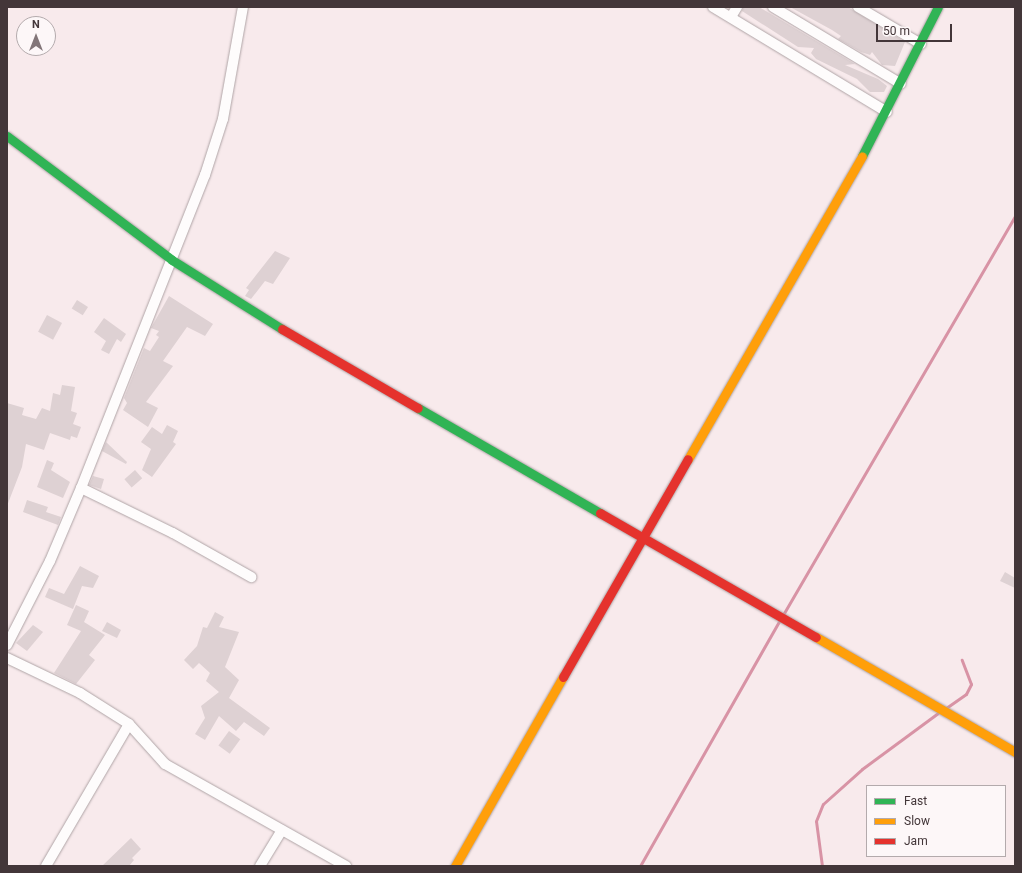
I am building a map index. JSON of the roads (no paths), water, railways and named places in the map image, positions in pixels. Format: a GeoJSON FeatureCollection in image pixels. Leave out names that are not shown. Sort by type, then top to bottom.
{"type":"FeatureCollection","features":[{"type":"Feature","properties":{"kind":"street"},"geometry":{"type":"LineString","coordinates":[[713,7],[887,112]]}},
{"type":"Feature","properties":{"kind":"street"},"geometry":{"type":"LineString","coordinates":[[731,17],[738,7]]}},
{"type":"Feature","properties":{"kind":"street"},"geometry":{"type":"LineString","coordinates":[[773,7],[901,84]]}},
{"type":"Feature","properties":{"kind":"street"},"geometry":{"type":"LineString","coordinates":[[858,7],[921,44]]}},
{"type":"Feature","properties":{"kind":"street"},"geometry":{"type":"LineString","coordinates":[[455,866],[887,112],[938,7]]}},
{"type":"Feature","properties":{"kind":"street"},"geometry":{"type":"LineString","coordinates":[[7,645],[50,561],[81,488],[172,260],[223,119],[245,9]]}},
{"type":"Feature","properties":{"kind":"street"},"geometry":{"type":"LineString","coordinates":[[7,136],[172,260],[280,328],[1015,752]]}},
{"type":"Feature","properties":{"kind":"street"},"geometry":{"type":"LineString","coordinates":[[81,488],[173,533],[251,578]]}},
{"type":"Feature","properties":{"kind":"street"},"geometry":{"type":"LineString","coordinates":[[7,658],[80,693],[129,724],[165,764],[346,866]]}},
{"type":"Feature","properties":{"kind":"street"},"geometry":{"type":"LineString","coordinates":[[46,866],[129,724]]}},
{"type":"Feature","properties":{"kind":"street"},"geometry":{"type":"LineString","coordinates":[[260,866],[282,830]]}},
{"type":"Feature","properties":{"kind":"waterway"},"geometry":{"type":"LineString","coordinates":[[784,613],[1015,216]]}},
{"type":"Feature","properties":{"kind":"waterway"},"geometry":{"type":"LineString","coordinates":[[640,866],[780,620]]}},
{"type":"Feature","properties":{"kind":"waterway"},"geometry":{"type":"LineString","coordinates":[[946,708],[966,694],[971,684],[962,660]]}},
{"type":"Feature","properties":{"kind":"waterway"},"geometry":{"type":"LineString","coordinates":[[822,866],[816,821],[823,804],[862,769],[938,713]]}}]}
